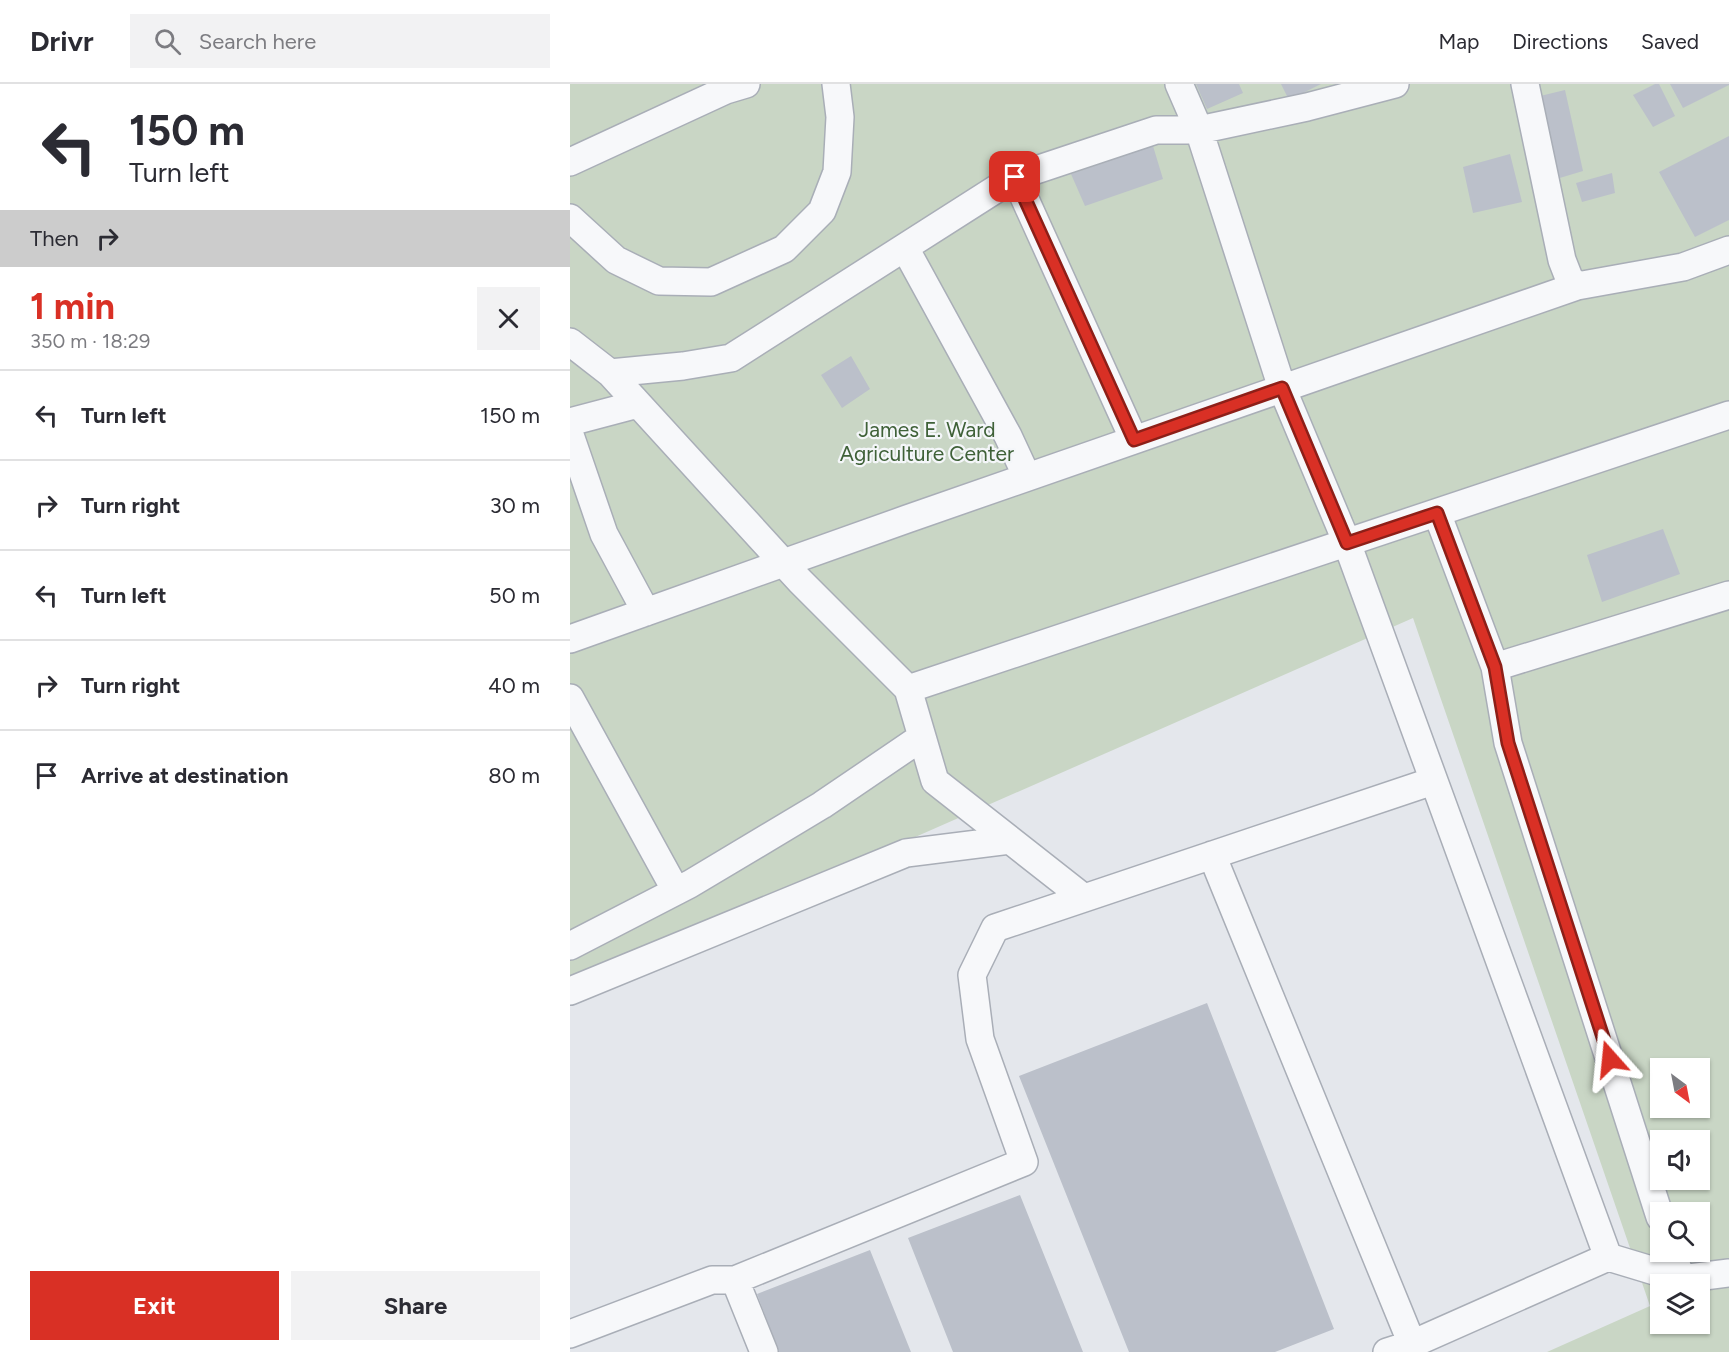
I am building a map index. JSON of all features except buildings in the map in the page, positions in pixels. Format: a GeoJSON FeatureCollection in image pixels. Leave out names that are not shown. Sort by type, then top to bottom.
{"type":"FeatureCollection","features":[{"type":"Feature","properties":{"kind":"lane"},"geometry":{"type":"LineString","coordinates":[[570,162],[697,92],[726,90],[746,84]]}},
{"type":"Feature","properties":{"kind":"lane"},"geometry":{"type":"LineString","coordinates":[[570,218],[616,260],[659,281],[711,282],[784,249],[822,211],[837,172],[840,117],[836,84]]}},
{"type":"Feature","properties":{"kind":"lane"},"geometry":{"type":"LineString","coordinates":[[1179,84],[1198,130],[1282,388],[1347,543],[1608,1257]]}},
{"type":"Feature","properties":{"kind":"lane"},"geometry":{"type":"LineString","coordinates":[[610,374],[731,358],[1015,177],[1156,130],[1198,130],[1306,107],[1395,84]]}},
{"type":"Feature","properties":{"kind":"lane"},"geometry":{"type":"LineString","coordinates":[[1525,84],[1562,260],[1569,278],[1577,286]]}},
{"type":"Feature","properties":{"kind":"lane"},"geometry":{"type":"LineString","coordinates":[[1015,177],[1134,440]]}},
{"type":"Feature","properties":{"kind":"lane"},"geometry":{"type":"LineString","coordinates":[[905,248],[1008,436],[1027,477]]}},
{"type":"Feature","properties":{"kind":"lane"},"geometry":{"type":"LineString","coordinates":[[570,639],[1577,286],[1683,267],[1729,250]]}},
{"type":"Feature","properties":{"kind":"lane"},"geometry":{"type":"LineString","coordinates":[[570,342],[610,374],[783,563],[908,689],[935,781],[1084,898]]}},
{"type":"Feature","properties":{"kind":"lane"},"geometry":{"type":"LineString","coordinates":[[570,422],[638,404]]}},
{"type":"Feature","properties":{"kind":"lane"},"geometry":{"type":"LineString","coordinates":[[908,689],[1729,415]]}},
{"type":"Feature","properties":{"kind":"lane"},"geometry":{"type":"LineString","coordinates":[[570,435],[604,534],[646,612]]}},
{"type":"Feature","properties":{"kind":"lane"},"geometry":{"type":"LineString","coordinates":[[1437,513],[1495,667],[1508,743],[1656,1202]]}},
{"type":"Feature","properties":{"kind":"lane"},"geometry":{"type":"LineString","coordinates":[[1495,667],[1729,595]]}},
{"type":"Feature","properties":{"kind":"lane"},"geometry":{"type":"LineString","coordinates":[[570,698],[676,891]]}},
{"type":"Feature","properties":{"kind":"lane"},"geometry":{"type":"LineString","coordinates":[[570,946],[676,891],[822,805],[922,737]]}},
{"type":"Feature","properties":{"kind":"lane"},"geometry":{"type":"LineString","coordinates":[[570,1334],[712,1280],[735,1280],[1024,1162],[980,1039],[972,975],[995,928],[1433,781]]}},
{"type":"Feature","properties":{"kind":"lane"},"geometry":{"type":"LineString","coordinates":[[570,991],[906,853],[1010,840]]}},
{"type":"Feature","properties":{"kind":"lane"},"geometry":{"type":"LineString","coordinates":[[1212,855],[1412,1344]]}},
{"type":"Feature","properties":{"kind":"lane"},"geometry":{"type":"LineString","coordinates":[[1387,1352],[1412,1344],[1608,1257],[1664,1274]]}},
{"type":"Feature","properties":{"kind":"lane"},"geometry":{"type":"LineString","coordinates":[[1710,1275],[1729,1273]]}},
{"type":"Feature","properties":{"kind":"lane"},"geometry":{"type":"LineString","coordinates":[[735,1280],[764,1352]]}},
{"type":"Feature","properties":{"kind":"green space","name":"James E. Ward Agriculture Center"},"geometry":{"type":"Polygon","coordinates":[[[570,84],[1729,84],[1729,1352],[1547,1352],[1650,1306],[1413,618],[570,989],[570,84]]]}},
{"type":"Feature","properties":{"kind":"route"},"geometry":{"type":"LineString","coordinates":[[1015,177],[1134,440],[1282,388],[1347,543],[1437,513],[1495,667],[1508,743],[1610,1059]]}}]}
